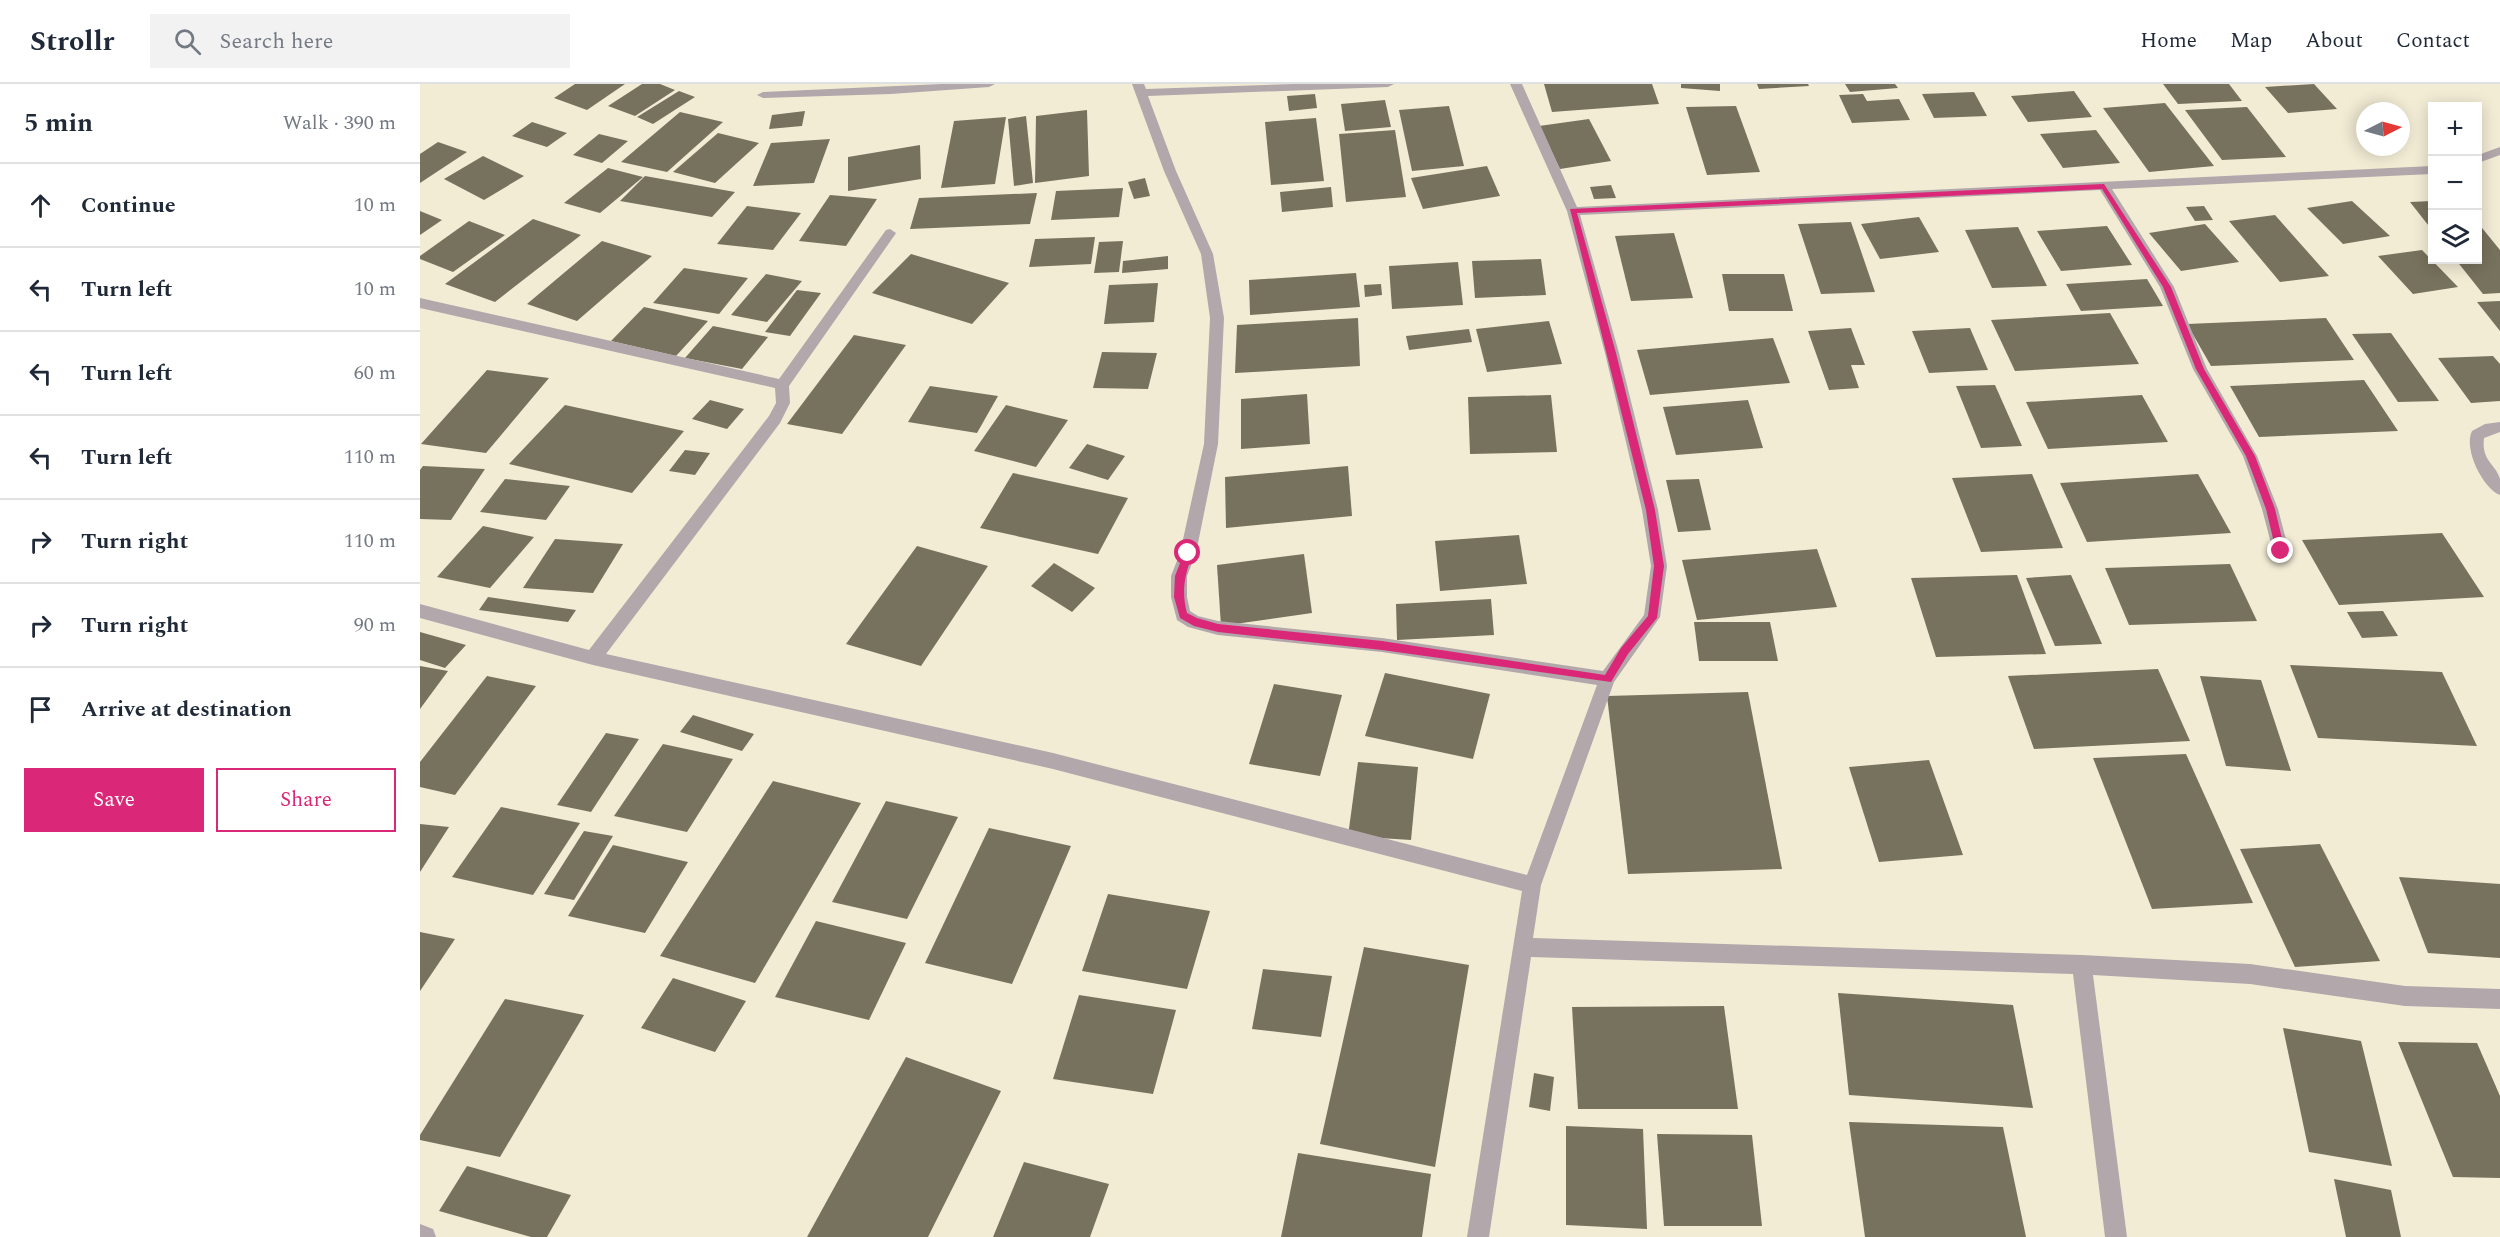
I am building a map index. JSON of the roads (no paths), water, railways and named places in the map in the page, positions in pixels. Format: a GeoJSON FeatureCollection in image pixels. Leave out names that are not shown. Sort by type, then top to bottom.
{"type":"FeatureCollection","features":[{"type":"Feature","properties":{"kind":"street"},"geometry":{"type":"LineString","coordinates":[[763,95],[891,91],[989,84]]}},
{"type":"Feature","properties":{"kind":"street"},"geometry":{"type":"LineString","coordinates":[[1388,84],[1140,88],[1170,171],[1207,254],[1218,318],[1211,444],[1188,553],[1179,576],[1179,597],[1183,615],[1194,622],[1218,628],[1382,645],[1607,679]]}},
{"type":"Feature","properties":{"kind":"street"},"geometry":{"type":"LineString","coordinates":[[1478,1237],[1532,885],[1607,679],[1625,651],[1652,618],[1659,566],[1645,487],[1612,353],[1572,211],[1516,84]]}},
{"type":"Feature","properties":{"kind":"street"},"geometry":{"type":"LineString","coordinates":[[2482,158],[2500,152]]}},
{"type":"Feature","properties":{"kind":"street"},"geometry":{"type":"LineString","coordinates":[[1572,211],[2428,170]]}},
{"type":"Feature","properties":{"kind":"street"},"geometry":{"type":"LineString","coordinates":[[2104,186],[2167,287],[2200,369],[2250,456],[2270,509],[2281,551]]}},
{"type":"Feature","properties":{"kind":"street"},"geometry":{"type":"LineString","coordinates":[[592,658],[775,418],[783,403],[782,385],[890,232]]}},
{"type":"Feature","properties":{"kind":"street"},"geometry":{"type":"LineString","coordinates":[[420,303],[782,385]]}},
{"type":"Feature","properties":{"kind":"street"},"geometry":{"type":"LineString","coordinates":[[2500,427],[2490,428],[2477,435],[2475,446],[2478,459],[2500,489]]}},
{"type":"Feature","properties":{"kind":"street"},"geometry":{"type":"LineString","coordinates":[[420,611],[592,658],[1053,761],[1532,885]]}},
{"type":"Feature","properties":{"kind":"street"},"geometry":{"type":"LineString","coordinates":[[1521,947],[2082,965],[2250,974],[2405,996],[2500,999]]}},
{"type":"Feature","properties":{"kind":"street"},"geometry":{"type":"LineString","coordinates":[[2082,965],[2116,1237]]}},
{"type":"Feature","properties":{"kind":"street"},"geometry":{"type":"LineString","coordinates":[[420,1235],[425,1237]]}}]}
